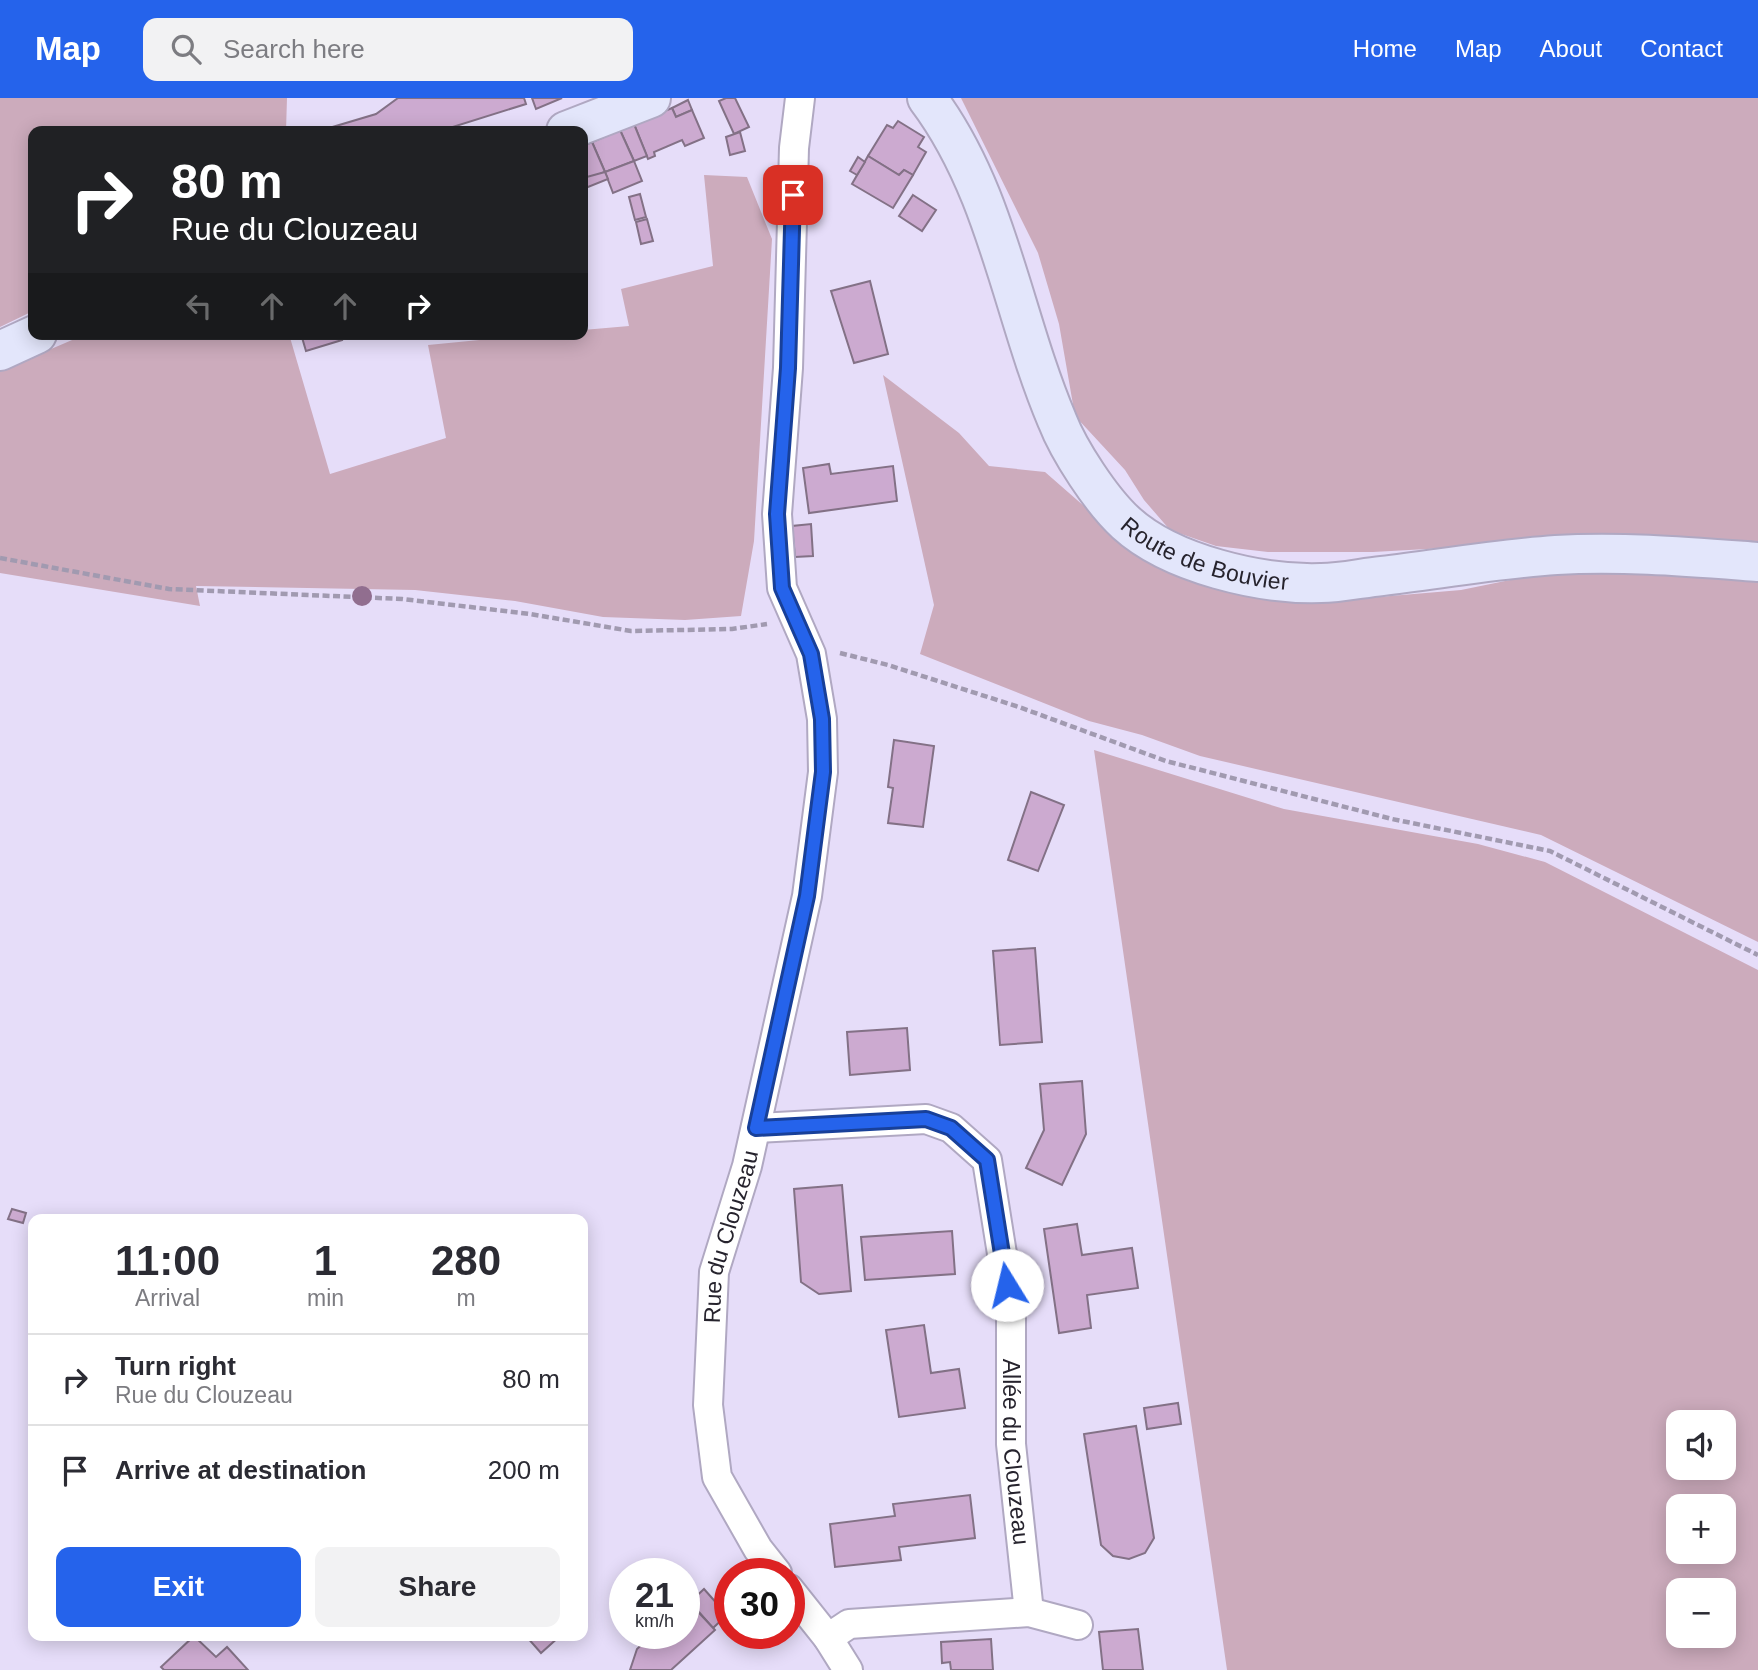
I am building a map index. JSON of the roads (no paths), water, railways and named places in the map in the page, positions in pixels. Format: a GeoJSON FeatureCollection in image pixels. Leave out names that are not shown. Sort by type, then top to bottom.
{"type":"FeatureCollection","features":[{"type":"Feature","properties":{"kind":"street"},"geometry":{"type":"LineString","coordinates":[[579,126],[651,98]]}},
{"type":"Feature","properties":{"kind":"street","name":"Rue du Clouzeau"},"geometry":{"type":"LineString","coordinates":[[765,1558],[717,1477],[708,1405],[713,1272],[756,1128],[807,896],[823,772],[822,719],[811,654],[782,588],[777,514],[788,368],[794,148],[800,98]]}},
{"type":"Feature","properties":{"kind":"street","name":"Route de Bouvier"},"geometry":{"type":"LineString","coordinates":[[927,98],[957,146],[975,185],[998,244],[1057,422],[1096,487],[1126,523],[1174,554],[1231,574],[1320,583],[1557,555],[1682,557],[1758,562]]}},
{"type":"Feature","properties":{"kind":"street"},"geometry":{"type":"LineString","coordinates":[[0,351],[28,338]]}},
{"type":"Feature","properties":{"kind":"street","name":"Allée du Clouzeau"},"geometry":{"type":"LineString","coordinates":[[756,1128],[926,1119],[951,1128],[987,1160],[1011,1310],[1011,1444],[1029,1612]]}},
{"type":"Feature","properties":{"kind":"street"},"geometry":{"type":"LineString","coordinates":[[805,1608],[828,1637],[848,1670]]}},
{"type":"Feature","properties":{"kind":"street"},"geometry":{"type":"LineString","coordinates":[[828,1637],[849,1624],[1029,1612],[1078,1625]]}}]}
